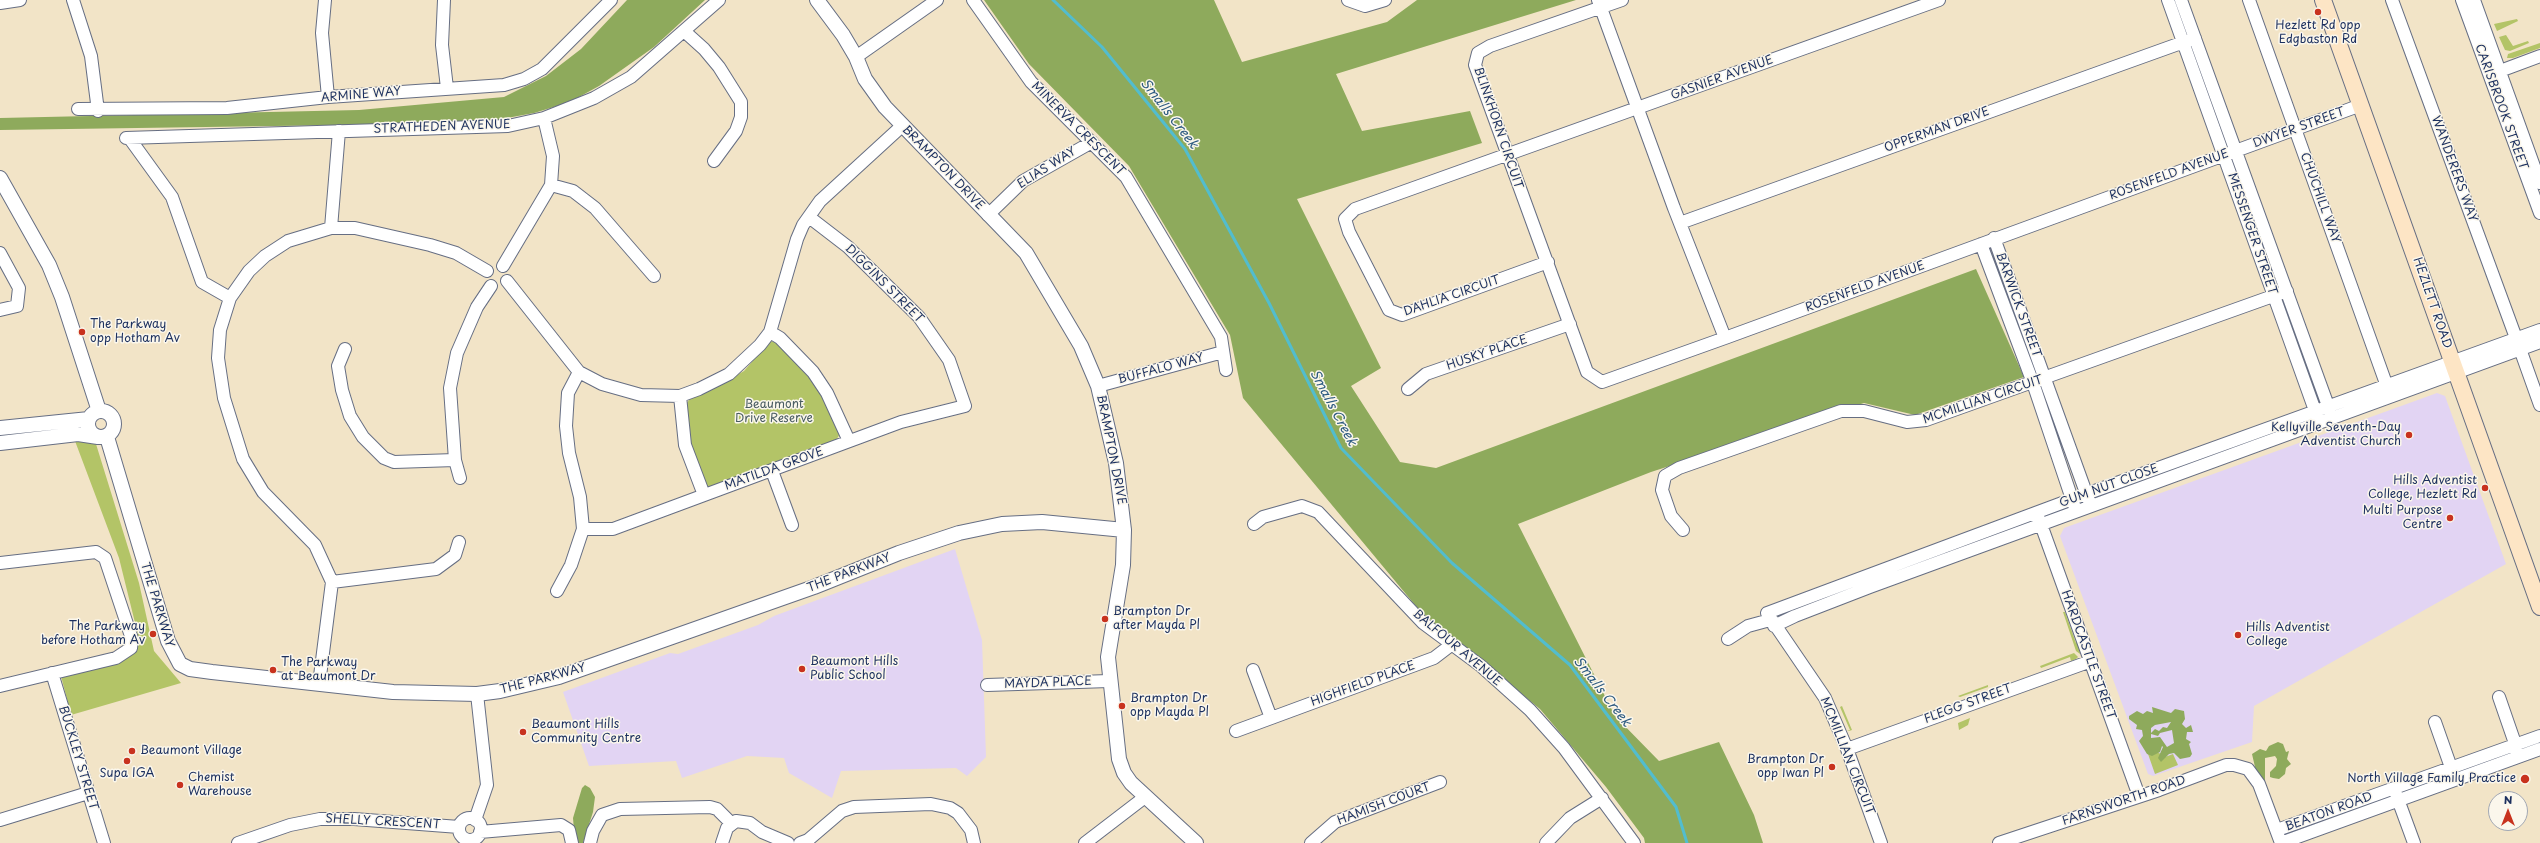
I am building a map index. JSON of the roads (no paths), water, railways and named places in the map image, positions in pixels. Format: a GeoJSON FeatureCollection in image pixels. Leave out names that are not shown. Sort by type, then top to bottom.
{"type":"FeatureCollection","features":[{"type":"Feature","properties":{"kind":"main road","name":"HEZLETT ROAD"},"geometry":{"type":"LineString","coordinates":[[2323,0],[2540,607]]}},
{"type":"Feature","properties":{"kind":"street"},"geometry":{"type":"LineString","coordinates":[[0,3],[20,0]]}},
{"type":"Feature","properties":{"kind":"street"},"geometry":{"type":"LineString","coordinates":[[73,0],[91,56],[98,110]]}},
{"type":"Feature","properties":{"kind":"street"},"geometry":{"type":"LineString","coordinates":[[325,0],[322,33],[328,97]]}},
{"type":"Feature","properties":{"kind":"street"},"geometry":{"type":"LineString","coordinates":[[444,0],[442,45],[447,88]]}},
{"type":"Feature","properties":{"kind":"street","name":"ARMINE WAY"},"geometry":{"type":"LineString","coordinates":[[78,109],[228,108],[328,97],[447,88],[484,88],[524,79],[542,69],[611,0]]}},
{"type":"Feature","properties":{"kind":"street","name":"STRATHEDEN AVENUE"},"geometry":{"type":"LineString","coordinates":[[230,298],[202,282],[172,197],[128,138],[508,126],[544,118],[594,98],[631,77],[719,0]]}},
{"type":"Feature","properties":{"kind":"street","name":"BRAMPTON DRIVE"},"geometry":{"type":"LineString","coordinates":[[817,0],[856,57],[865,79],[885,107],[1026,253],[1081,346],[1098,386],[1116,463],[1124,530],[1123,565],[1109,645],[1110,682],[1120,759],[1124,773],[1145,797],[1196,843]]}},
{"type":"Feature","properties":{"kind":"street"},"geometry":{"type":"LineString","coordinates":[[856,57],[937,0]]}},
{"type":"Feature","properties":{"kind":"street","name":"MINERVA CRESCENT"},"geometry":{"type":"LineString","coordinates":[[973,0],[1031,82],[1126,177],[1221,337],[1226,370]]}},
{"type":"Feature","properties":{"kind":"street"},"geometry":{"type":"LineString","coordinates":[[1348,0],[1365,6],[1385,0]]}},
{"type":"Feature","properties":{"kind":"street","name":"BLINKHORN CIRCUIT"},"geometry":{"type":"LineString","coordinates":[[1570,324],[1548,262],[1506,156],[1475,65],[1478,53],[1490,46],[1600,4],[1622,0]]}},
{"type":"Feature","properties":{"kind":"street","name":"GASNIER AVENUE"},"geometry":{"type":"LineString","coordinates":[[1506,156],[1939,0]]}},
{"type":"Feature","properties":{"kind":"street","name":"MESSENGER STREET"},"geometry":{"type":"LineString","coordinates":[[2168,0],[2189,40],[2237,151],[2333,418]]}},
{"type":"Feature","properties":{"kind":"street","name":"MESSENGER STREET"},"geometry":{"type":"LineString","coordinates":[[2181,0],[2189,40],[2224,156],[2319,424]]}},
{"type":"Feature","properties":{"kind":"street","name":"CHUCHILL WAY"},"geometry":{"type":"LineString","coordinates":[[2249,0],[2389,391]]}},
{"type":"Feature","properties":{"kind":"street","name":"WANDERERS WAY"},"geometry":{"type":"LineString","coordinates":[[2392,0],[2540,405]]}},
{"type":"Feature","properties":{"kind":"street","name":"CARISBROOK STREET"},"geometry":{"type":"LineString","coordinates":[[2462,0],[2540,183]]}},
{"type":"Feature","properties":{"kind":"street","name":"CARISBROOK STREET"},"geometry":{"type":"LineString","coordinates":[[2474,0],[2494,73],[2537,197],[2540,212]]}},
{"type":"Feature","properties":{"kind":"street"},"geometry":{"type":"LineString","coordinates":[[1600,4],[1680,223],[1725,338]]}},
{"type":"Feature","properties":{"kind":"street"},"geometry":{"type":"LineString","coordinates":[[684,31],[704,49],[719,67],[741,102],[741,117],[736,131],[714,161]]}},
{"type":"Feature","properties":{"kind":"street","name":"OPPERMAN DRIVE"},"geometry":{"type":"LineString","coordinates":[[1680,223],[2189,40]]}},
{"type":"Feature","properties":{"kind":"street"},"geometry":{"type":"LineString","coordinates":[[2494,73],[2540,56]]}},
{"type":"Feature","properties":{"kind":"street","name":"DWYER STREET"},"geometry":{"type":"LineString","coordinates":[[2237,151],[2360,105]]}},
{"type":"Feature","properties":{"kind":"street"},"geometry":{"type":"LineString","coordinates":[[503,266],[550,185],[552,156],[544,118]]}},
{"type":"Feature","properties":{"kind":"street"},"geometry":{"type":"LineString","coordinates":[[507,281],[499,287],[491,286],[486,280],[487,271],[494,265],[503,266],[507,272],[507,281],[579,372],[602,384],[620,390],[648,395],[680,396],[715,383],[747,359],[770,332],[797,239],[820,201],[903,125]]}},
{"type":"Feature","properties":{"kind":"street"},"geometry":{"type":"LineString","coordinates":[[331,228],[339,131]]}},
{"type":"Feature","properties":{"kind":"street","name":"ELIAS WAY"},"geometry":{"type":"LineString","coordinates":[[988,214],[1023,181],[1092,142]]}},
{"type":"Feature","properties":{"kind":"street","name":"ROSENFELD AVENUE"},"geometry":{"type":"LineString","coordinates":[[1570,324],[1587,372],[1602,382],[1994,238],[2237,151]]}},
{"type":"Feature","properties":{"kind":"street","name":"DAHLIA CIRCUIT"},"geometry":{"type":"LineString","coordinates":[[1506,156],[1355,209],[1345,219],[1349,232],[1389,310],[1402,315],[1548,262]]}},
{"type":"Feature","properties":{"kind":"street"},"geometry":{"type":"LineString","coordinates":[[0,178],[54,276],[94,415],[90,432],[102,437]]}},
{"type":"Feature","properties":{"kind":"street"},"geometry":{"type":"LineString","coordinates":[[550,185],[573,191],[595,208],[654,276]]}},
{"type":"Feature","properties":{"kind":"street","name":"DIGGINS STREET"},"geometry":{"type":"LineString","coordinates":[[809,217],[848,247],[918,317],[949,360],[965,406]]}},
{"type":"Feature","properties":{"kind":"street"},"geometry":{"type":"LineString","coordinates":[[319,684],[332,582],[315,545],[263,492],[243,459],[224,398],[218,358],[220,330],[230,298],[249,271],[265,256],[288,241],[331,228],[355,228],[430,245],[456,253],[487,271]]}},
{"type":"Feature","properties":{"kind":"street","name":"BARWICK STREET"},"geometry":{"type":"LineString","coordinates":[[1994,238],[2039,380],[2072,499],[2077,512]]}},
{"type":"Feature","properties":{"kind":"street","name":"BARWICK STREET"},"geometry":{"type":"LineString","coordinates":[[1981,244],[2091,507]]}},
{"type":"Feature","properties":{"kind":"street"},"geometry":{"type":"LineString","coordinates":[[0,253],[19,288],[17,306],[0,310]]}},
{"type":"Feature","properties":{"kind":"street"},"geometry":{"type":"LineString","coordinates":[[460,478],[455,460],[450,388],[457,353],[477,308],[491,286]]}},
{"type":"Feature","properties":{"kind":"street","name":"MCMILLIAN CIRCUIT"},"geometry":{"type":"LineString","coordinates":[[1683,530],[1671,516],[1662,490],[1665,476],[1679,468],[1841,411],[1864,411],[1890,420],[1916,422],[2039,380],[2287,291]]}},
{"type":"Feature","properties":{"kind":"street","name":"HUSKY PLACE"},"geometry":{"type":"LineString","coordinates":[[1408,389],[1426,374],[1570,324]]}},
{"type":"Feature","properties":{"kind":"street"},"geometry":{"type":"LineString","coordinates":[[2518,344],[2540,330]]}},
{"type":"Feature","properties":{"kind":"street"},"geometry":{"type":"LineString","coordinates":[[770,332],[780,338],[813,372],[826,393],[849,441]]}},
{"type":"Feature","properties":{"kind":"street"},"geometry":{"type":"LineString","coordinates":[[2518,344],[2540,342]]}},
{"type":"Feature","properties":{"kind":"street","name":"GUM NUT CLOSE"},"geometry":{"type":"LineString","coordinates":[[1728,639],[1748,626],[1770,620],[1795,616],[2319,424],[2389,391],[2518,344]]}},
{"type":"Feature","properties":{"kind":"street"},"geometry":{"type":"LineString","coordinates":[[344,349],[338,366],[342,390],[350,416],[363,437],[384,458],[394,462],[455,460]]}},
{"type":"Feature","properties":{"kind":"street","name":"BUFFALO WAY"},"geometry":{"type":"LineString","coordinates":[[1098,386],[1223,352]]}},
{"type":"Feature","properties":{"kind":"street"},"geometry":{"type":"LineString","coordinates":[[557,591],[572,565],[583,529],[580,497],[569,453],[566,426],[568,393],[579,372]]}},
{"type":"Feature","properties":{"kind":"street","name":"GUM NUT CLOSE"},"geometry":{"type":"LineString","coordinates":[[1770,620],[2072,499],[2328,406],[2389,391]]}},
{"type":"Feature","properties":{"kind":"street"},"geometry":{"type":"LineString","coordinates":[[680,396],[685,445],[704,495]]}},
{"type":"Feature","properties":{"kind":"street","name":"MATILDA GROVE"},"geometry":{"type":"LineString","coordinates":[[583,529],[613,529],[901,422],[965,406]]}},
{"type":"Feature","properties":{"kind":"street"},"geometry":{"type":"LineString","coordinates":[[0,428],[108,412],[114,418],[115,427],[102,437],[78,434],[0,443]]}},
{"type":"Feature","properties":{"kind":"street","name":"THE PARKWAY"},"geometry":{"type":"LineString","coordinates":[[102,437],[168,641],[180,664],[190,669],[212,672],[423,694],[477,694],[500,691],[559,677],[960,534],[1002,524],[1024,522],[1124,530]]}},
{"type":"Feature","properties":{"kind":"street"},"geometry":{"type":"LineString","coordinates":[[772,471],[792,525]]}},
{"type":"Feature","properties":{"kind":"street","name":"BALFOUR AVENUE"},"geometry":{"type":"LineString","coordinates":[[1254,524],[1263,517],[1302,506],[1318,512],[1423,623],[1480,666],[1530,710],[1564,748],[1634,843]]}},
{"type":"Feature","properties":{"kind":"street","name":"HARDCASTLE STREET"},"geometry":{"type":"LineString","coordinates":[[2037,513],[2139,796]]}},
{"type":"Feature","properties":{"kind":"street"},"geometry":{"type":"LineString","coordinates":[[332,582],[436,570],[455,555],[459,542]]}},
{"type":"Feature","properties":{"kind":"street"},"geometry":{"type":"LineString","coordinates":[[0,563],[96,552],[105,558],[132,639],[131,648],[116,658],[0,686]]}},
{"type":"Feature","properties":{"kind":"street","name":"MCMILLIAN CIRCUIT"},"geometry":{"type":"LineString","coordinates":[[1770,620],[1818,686],[1847,749],[1882,843]]}},
{"type":"Feature","properties":{"kind":"street","name":"HIGHFIELD PLACE"},"geometry":{"type":"LineString","coordinates":[[1236,731],[1434,658],[1451,645]]}},
{"type":"Feature","properties":{"kind":"street","name":"FLEGG STREET"},"geometry":{"type":"LineString","coordinates":[[1847,749],[2091,661]]}},
{"type":"Feature","properties":{"kind":"street"},"geometry":{"type":"LineString","coordinates":[[1253,670],[1271,718]]}},
{"type":"Feature","properties":{"kind":"street","name":"BUCKLEY STREET"},"geometry":{"type":"LineString","coordinates":[[52,673],[104,843]]}},
{"type":"Feature","properties":{"kind":"street","name":"MAYDA PLACE"},"geometry":{"type":"LineString","coordinates":[[987,685],[1110,682]]}},
{"type":"Feature","properties":{"kind":"street"},"geometry":{"type":"LineString","coordinates":[[475,820],[487,786],[477,694]]}},
{"type":"Feature","properties":{"kind":"street"},"geometry":{"type":"LineString","coordinates":[[2499,697],[2520,757]]}},
{"type":"Feature","properties":{"kind":"street"},"geometry":{"type":"LineString","coordinates":[[2435,722],[2456,781]]}},
{"type":"Feature","properties":{"kind":"street","name":"BEATON ROAD"},"geometry":{"type":"LineString","coordinates":[[2277,830],[2540,736]]}},
{"type":"Feature","properties":{"kind":"street","name":"BEATON ROAD"},"geometry":{"type":"LineString","coordinates":[[2281,843],[2540,750]]}},
{"type":"Feature","properties":{"kind":"street","name":"FARNSWORTH ROAD"},"geometry":{"type":"LineString","coordinates":[[1999,843],[2226,765],[2241,765],[2248,769],[2259,784],[2277,830]]}},
{"type":"Feature","properties":{"kind":"street","name":"HAMISH COURT"},"geometry":{"type":"LineString","coordinates":[[1311,843],[1335,822],[1440,782]]}},
{"type":"Feature","properties":{"kind":"street"},"geometry":{"type":"LineString","coordinates":[[2394,789],[2414,843]]}},
{"type":"Feature","properties":{"kind":"street"},"geometry":{"type":"LineString","coordinates":[[0,820],[88,793]]}},
{"type":"Feature","properties":{"kind":"street"},"geometry":{"type":"LineString","coordinates":[[1085,843],[1145,797]]}},
{"type":"Feature","properties":{"kind":"street"},"geometry":{"type":"LineString","coordinates":[[1546,843],[1570,818],[1602,798]]}},
{"type":"Feature","properties":{"kind":"street"},"geometry":{"type":"LineString","coordinates":[[800,843],[808,840],[842,811],[854,807],[931,804],[950,808],[958,813],[971,830],[974,843]]}},
{"type":"Feature","properties":{"kind":"street"},"geometry":{"type":"LineString","coordinates":[[590,843],[595,827],[602,815],[620,809],[710,807],[717,809],[731,823]]}},
{"type":"Feature","properties":{"kind":"street","name":"SHELLY CRESCENT"},"geometry":{"type":"LineString","coordinates":[[238,843],[290,825],[320,818],[459,827]]}},
{"type":"Feature","properties":{"kind":"street"},"geometry":{"type":"LineString","coordinates":[[466,820],[475,820],[480,826],[480,832],[476,838],[465,841],[461,836],[459,827],[466,820]]}},
{"type":"Feature","properties":{"kind":"street"},"geometry":{"type":"LineString","coordinates":[[722,843],[727,828],[731,823],[736,821],[750,823],[762,832],[788,843]]}},
{"type":"Feature","properties":{"kind":"street"},"geometry":{"type":"LineString","coordinates":[[480,832],[561,825],[569,830],[572,843]]}},
{"type":"Feature","properties":{"kind":"street"},"geometry":{"type":"LineString","coordinates":[[2277,830],[2281,843]]}},
{"type":"Feature","properties":{"kind":"waterway","name":"Smalls Creek"},"geometry":{"type":"LineString","coordinates":[[1053,0],[1102,47],[1185,149],[1269,303],[1341,448],[1452,563],[1570,665],[1676,807],[1687,843]]}},
{"type":"Feature","properties":{"kind":"place","name":"Hezlett Rd opp Edgbaston Rd"},"geometry":{"type":"Point","coordinates":[2318,12]}},
{"type":"Feature","properties":{"kind":"place","name":"The Parkway opp Hotham Av"},"geometry":{"type":"Point","coordinates":[82,332]}},
{"type":"Feature","properties":{"kind":"place","name":"Kellyville Seventh-Day Adventist Church"},"geometry":{"type":"Point","coordinates":[2409,435]}},
{"type":"Feature","properties":{"kind":"place","name":"Hills Adventist College, Hezlett Rd"},"geometry":{"type":"Point","coordinates":[2485,488]}},
{"type":"Feature","properties":{"kind":"place","name":"Multi Purpose Centre"},"geometry":{"type":"Point","coordinates":[2450,518]}},
{"type":"Feature","properties":{"kind":"place","name":"Brampton Dr after Mayda Pl"},"geometry":{"type":"Point","coordinates":[1105,619]}},
{"type":"Feature","properties":{"kind":"place","name":"The Parkway before Hotham Av"},"geometry":{"type":"Point","coordinates":[153,634]}},
{"type":"Feature","properties":{"kind":"place","name":"Hills Adventist College"},"geometry":{"type":"Point","coordinates":[2238,635]}},
{"type":"Feature","properties":{"kind":"place","name":"Beaumont Hills Public School"},"geometry":{"type":"Point","coordinates":[802,669]}},
{"type":"Feature","properties":{"kind":"place","name":"The Parkway at Beaumont Dr"},"geometry":{"type":"Point","coordinates":[273,670]}},
{"type":"Feature","properties":{"kind":"place","name":"Brampton Dr opp Mayda Pl"},"geometry":{"type":"Point","coordinates":[1122,706]}},
{"type":"Feature","properties":{"kind":"place","name":"Beaumont Hills Community Centre"},"geometry":{"type":"Point","coordinates":[523,732]}},
{"type":"Feature","properties":{"kind":"place","name":"Beaumont Village"},"geometry":{"type":"Point","coordinates":[132,751]}},
{"type":"Feature","properties":{"kind":"place","name":"Supa IGA"},"geometry":{"type":"Point","coordinates":[127,761]}},
{"type":"Feature","properties":{"kind":"place","name":"Brampton Dr opp Iwan Pl"},"geometry":{"type":"Point","coordinates":[1832,767]}},
{"type":"Feature","properties":{"kind":"place","name":"North Village Family Practice"},"geometry":{"type":"Point","coordinates":[2525,779]}},
{"type":"Feature","properties":{"kind":"place","name":"Chemist Warehouse"},"geometry":{"type":"Point","coordinates":[180,785]}},
{"type":"Feature","properties":{"kind":"park label","name":"Beaumont Drive Reserve"},"geometry":{"type":"Point","coordinates":[774,412]}}]}
